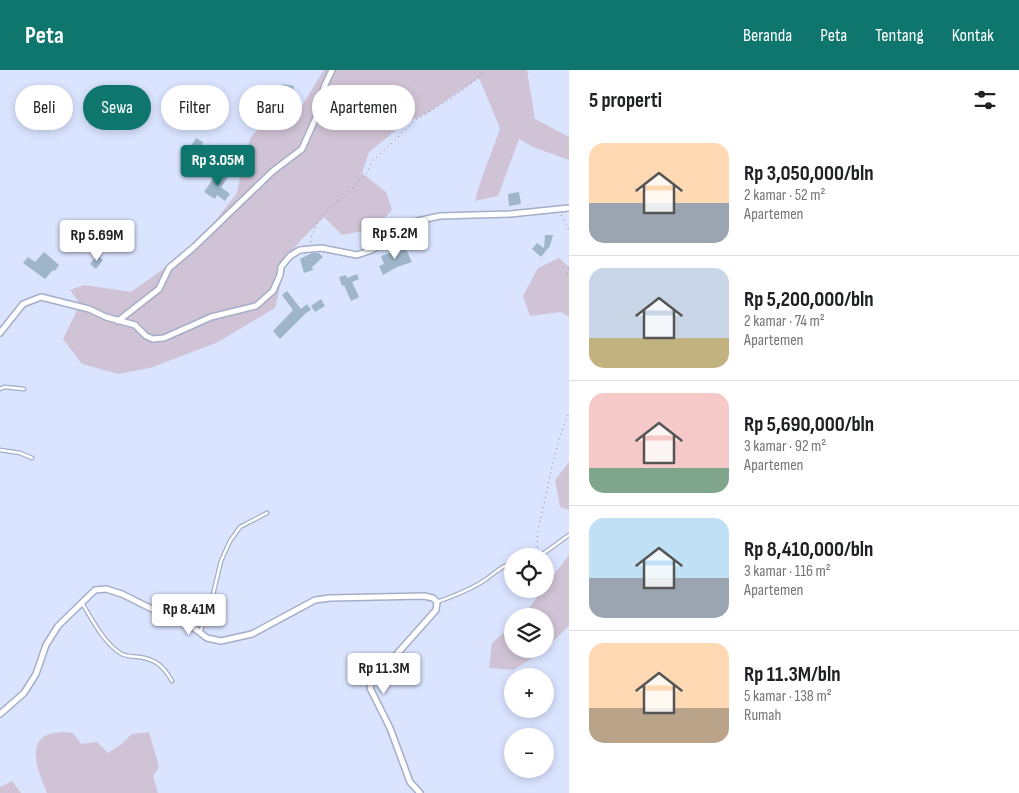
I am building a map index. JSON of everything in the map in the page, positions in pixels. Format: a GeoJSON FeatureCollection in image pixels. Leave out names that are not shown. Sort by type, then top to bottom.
{"type":"FeatureCollection","features":[{"type":"Feature","properties":{"kind":"street"},"geometry":{"type":"LineString","coordinates":[[118,321],[159,289],[169,268],[194,247],[273,171],[302,148],[332,70]]}},
{"type":"Feature","properties":{"kind":"street"},"geometry":{"type":"LineString","coordinates":[[0,333],[23,304],[41,297],[89,309],[118,321],[135,325],[146,336],[157,340],[211,317],[256,306],[272,291],[280,275],[281,267],[290,256],[300,250],[321,248],[357,255],[372,250],[399,230],[417,221],[440,216],[510,214],[569,208]]}},
{"type":"Feature","properties":{"kind":"street"},"geometry":{"type":"LineString","coordinates":[[0,714],[24,694],[36,674],[46,645],[58,626],[95,590],[106,589],[122,594],[156,611],[186,622],[207,638],[221,641],[252,634],[315,600],[424,596],[433,598],[437,602],[436,610],[372,682],[370,688],[394,738],[397,751],[410,782],[420,793]]}},
{"type":"Feature","properties":{"kind":"lane"},"geometry":{"type":"LineString","coordinates":[[0,390],[4,387],[24,389]]}},
{"type":"Feature","properties":{"kind":"lane"},"geometry":{"type":"LineString","coordinates":[[0,450],[20,453],[32,458]]}},
{"type":"Feature","properties":{"kind":"lane"},"geometry":{"type":"LineString","coordinates":[[200,632],[210,606],[221,561],[230,541],[240,527],[267,513]]}},
{"type":"Feature","properties":{"kind":"lane"},"geometry":{"type":"LineString","coordinates":[[550,548],[569,535]]}},
{"type":"Feature","properties":{"kind":"lane"},"geometry":{"type":"LineString","coordinates":[[437,602],[457,596],[504,566]]}},
{"type":"Feature","properties":{"kind":"lane"},"geometry":{"type":"LineString","coordinates":[[81,602],[105,639],[118,652],[126,656],[140,657],[160,664],[172,681]]}},
{"type":"Feature","properties":{"kind":"path"},"geometry":{"type":"LineString","coordinates":[[312,248],[311,238],[318,221],[366,173],[372,161],[390,146],[415,120],[452,98],[479,76],[483,70]]}},
{"type":"Feature","properties":{"kind":"path"},"geometry":{"type":"LineString","coordinates":[[559,209],[569,230]]}},
{"type":"Feature","properties":{"kind":"path"},"geometry":{"type":"LineString","coordinates":[[569,268],[567,273],[569,276]]}},
{"type":"Feature","properties":{"kind":"path"},"geometry":{"type":"LineString","coordinates":[[538,548],[537,528],[555,451],[569,413]]}},
{"type":"Feature","properties":{"kind":"shaded area"},"geometry":{"type":"Polygon","coordinates":[[[324,70],[527,70],[535,119],[569,137],[569,160],[533,147],[519,139],[498,196],[475,201],[500,128],[479,78],[426,114],[415,119],[415,85],[315,85],[324,70]]]}},
{"type":"Feature","properties":{"kind":"shaded area"},"geometry":{"type":"Polygon","coordinates":[[[312,89],[312,130],[396,130],[369,152],[362,173],[386,192],[392,210],[374,229],[342,235],[324,217],[301,240],[287,258],[275,308],[216,343],[150,368],[118,374],[82,364],[63,339],[80,304],[70,290],[84,285],[131,292],[180,257],[208,230],[237,193],[243,161],[250,139],[257,130],[302,130],[302,106],[312,89]]]}},
{"type":"Feature","properties":{"kind":"shaded area"},"geometry":{"type":"Polygon","coordinates":[[[559,258],[569,267],[569,317],[561,312],[530,316],[523,296],[538,268],[559,258]]]}},
{"type":"Feature","properties":{"kind":"shaded area"},"geometry":{"type":"Polygon","coordinates":[[[569,462],[569,510],[560,507],[555,480],[569,462]]]}},
{"type":"Feature","properties":{"kind":"shaded area"},"geometry":{"type":"Polygon","coordinates":[[[569,555],[569,626],[554,640],[554,608],[529,608],[536,598],[554,598],[554,574],[569,555]]]}},
{"type":"Feature","properties":{"kind":"shaded area"},"geometry":{"type":"Polygon","coordinates":[[[504,633],[504,658],[532,658],[516,668],[489,668],[492,643],[504,633]]]}},
{"type":"Feature","properties":{"kind":"shaded area"},"geometry":{"type":"Polygon","coordinates":[[[63,732],[73,733],[81,744],[97,742],[108,753],[132,734],[149,732],[159,767],[153,776],[158,793],[47,793],[36,762],[37,746],[40,740],[47,735],[63,732]]]}},
{"type":"Feature","properties":{"kind":"shaded area"},"geometry":{"type":"Polygon","coordinates":[[[12,781],[21,793],[0,793],[0,787],[12,781]]]}},
{"type":"Feature","properties":{"kind":"building"},"geometry":{"type":"Polygon","coordinates":[[[196,138],[203,142],[202,145],[210,147],[208,158],[202,157],[203,152],[191,146],[196,138]]]}},
{"type":"Feature","properties":{"kind":"building"},"geometry":{"type":"Polygon","coordinates":[[[223,171],[229,176],[221,187],[230,194],[225,201],[217,195],[215,199],[204,192],[215,176],[218,179],[223,171]]]}},
{"type":"Feature","properties":{"kind":"building"},"geometry":{"type":"Polygon","coordinates":[[[519,192],[521,204],[509,206],[508,194],[519,192]]]}},
{"type":"Feature","properties":{"kind":"building"},"geometry":{"type":"Polygon","coordinates":[[[545,235],[553,235],[550,246],[541,257],[532,249],[537,243],[544,248],[545,235]]]}},
{"type":"Feature","properties":{"kind":"building"},"geometry":{"type":"Polygon","coordinates":[[[403,243],[412,262],[397,267],[383,275],[379,266],[384,264],[381,256],[399,250],[397,245],[403,243]]]}},
{"type":"Feature","properties":{"kind":"building"},"geometry":{"type":"Polygon","coordinates":[[[44,252],[59,265],[45,279],[23,263],[28,257],[35,262],[44,252]]]}},
{"type":"Feature","properties":{"kind":"building"},"geometry":{"type":"Polygon","coordinates":[[[312,253],[319,253],[323,257],[312,267],[313,270],[304,273],[300,259],[312,253]]]}},
{"type":"Feature","properties":{"kind":"building"},"geometry":{"type":"Polygon","coordinates":[[[97,255],[103,260],[96,269],[90,264],[97,255]]]}},
{"type":"Feature","properties":{"kind":"building"},"geometry":{"type":"Polygon","coordinates":[[[357,274],[359,279],[352,282],[359,297],[351,301],[339,277],[346,275],[347,278],[357,274]]]}},
{"type":"Feature","properties":{"kind":"building"},"geometry":{"type":"Polygon","coordinates":[[[287,291],[301,309],[307,304],[311,310],[280,339],[273,331],[293,310],[282,295],[287,291]]]}},
{"type":"Feature","properties":{"kind":"building"},"geometry":{"type":"Polygon","coordinates":[[[321,299],[325,306],[315,312],[311,306],[321,299]]]}}]}
